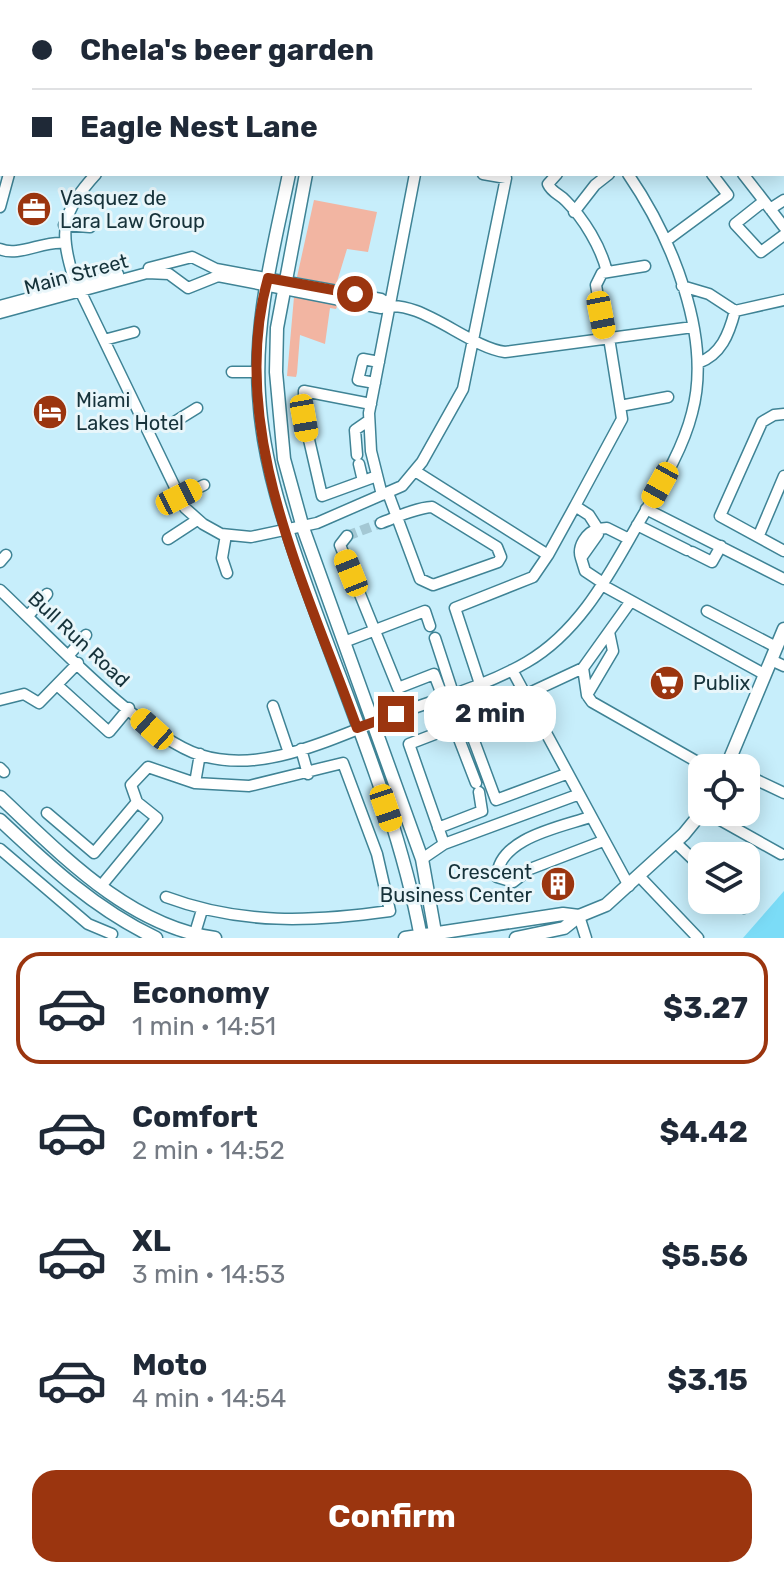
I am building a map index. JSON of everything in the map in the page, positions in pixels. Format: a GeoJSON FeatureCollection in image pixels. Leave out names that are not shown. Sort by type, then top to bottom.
{"type":"FeatureCollection","features":[{"type":"Feature","properties":{"kind":"main road"},"geometry":{"type":"LineString","coordinates":[[289,176],[267,282],[258,372],[265,449],[286,531],[402,853],[421,937]]}},
{"type":"Feature","properties":{"kind":"main road"},"geometry":{"type":"LineString","coordinates":[[306,176],[283,285],[276,353],[279,427],[303,528],[422,859],[436,937]]}},
{"type":"Feature","properties":{"kind":"main road"},"geometry":{"type":"LineString","coordinates":[[733,754],[784,629]]}},
{"type":"Feature","properties":{"kind":"main road"},"geometry":{"type":"LineString","coordinates":[[0,797],[101,886],[162,922],[215,938]]}},
{"type":"Feature","properties":{"kind":"main road"},"geometry":{"type":"LineString","coordinates":[[0,820],[69,883],[112,915],[155,938]]}},
{"type":"Feature","properties":{"kind":"main road"},"geometry":{"type":"LineString","coordinates":[[516,938],[564,928],[579,916],[606,905],[690,826]]}},
{"type":"Feature","properties":{"kind":"main road"},"geometry":{"type":"LineString","coordinates":[[405,938],[436,937],[563,914],[579,916]]}},
{"type":"Feature","properties":{"kind":"street"},"geometry":{"type":"LineString","coordinates":[[0,207],[8,176]]}},
{"type":"Feature","properties":{"kind":"street"},"geometry":{"type":"LineString","coordinates":[[94,176],[70,207],[64,225],[63,243],[79,288],[179,497],[197,520],[226,535],[251,537],[303,528],[399,488],[415,471],[456,406],[474,341],[507,176]]}},
{"type":"Feature","properties":{"kind":"street"},"geometry":{"type":"LineString","coordinates":[[381,523],[397,517],[432,507],[497,547],[501,557],[498,562],[433,585],[425,583],[420,579],[397,517],[377,476],[368,421],[415,176]]}},
{"type":"Feature","properties":{"kind":"street"},"geometry":{"type":"LineString","coordinates":[[480,684],[455,608],[533,577],[622,419],[596,285],[604,272],[603,253],[574,212],[550,189],[548,184],[555,176]]}},
{"type":"Feature","properties":{"kind":"street"},"geometry":{"type":"LineString","coordinates":[[574,212],[595,185],[606,176]]}},
{"type":"Feature","properties":{"kind":"street","name":"Bull Run Road"},"geometry":{"type":"LineString","coordinates":[[0,590],[152,729],[200,754],[261,760],[289,753],[512,670],[560,638],[602,584],[646,509],[689,425],[698,363],[693,327],[667,240],[630,176]]}},
{"type":"Feature","properties":{"kind":"street"},"geometry":{"type":"LineString","coordinates":[[667,240],[728,195],[714,176]]}},
{"type":"Feature","properties":{"kind":"street"},"geometry":{"type":"LineString","coordinates":[[745,176],[784,227]]}},
{"type":"Feature","properties":{"kind":"street"},"geometry":{"type":"LineString","coordinates":[[784,200],[767,205],[735,224],[761,252],[784,235]]}},
{"type":"Feature","properties":{"kind":"street"},"geometry":{"type":"LineString","coordinates":[[64,225],[90,227]]}},
{"type":"Feature","properties":{"kind":"street"},"geometry":{"type":"LineString","coordinates":[[0,249],[9,252],[49,242],[63,243]]}},
{"type":"Feature","properties":{"kind":"street","name":"Main Street"},"geometry":{"type":"LineString","coordinates":[[0,313],[192,257],[216,269],[267,282]]}},
{"type":"Feature","properties":{"kind":"street"},"geometry":{"type":"LineString","coordinates":[[604,272],[645,266]]}},
{"type":"Feature","properties":{"kind":"street","name":"Main Street"},"geometry":{"type":"LineString","coordinates":[[0,306],[147,273],[169,274],[188,288],[218,276],[283,285],[381,308],[390,305],[432,319],[490,349],[511,352],[693,327]]}},
{"type":"Feature","properties":{"kind":"street"},"geometry":{"type":"LineString","coordinates":[[682,286],[709,294],[735,311],[784,300]]}},
{"type":"Feature","properties":{"kind":"street"},"geometry":{"type":"LineString","coordinates":[[698,363],[713,358],[730,331],[735,311]]}},
{"type":"Feature","properties":{"kind":"street"},"geometry":{"type":"LineString","coordinates":[[87,338],[134,332]]}},
{"type":"Feature","properties":{"kind":"street"},"geometry":{"type":"LineString","coordinates":[[375,383],[358,380],[363,359],[379,362]]}},
{"type":"Feature","properties":{"kind":"street"},"geometry":{"type":"LineString","coordinates":[[232,372],[258,372]]}},
{"type":"Feature","properties":{"kind":"street"},"geometry":{"type":"LineString","coordinates":[[371,404],[304,391],[304,418],[322,496],[377,476]]}},
{"type":"Feature","properties":{"kind":"street"},"geometry":{"type":"LineString","coordinates":[[620,406],[668,397]]}},
{"type":"Feature","properties":{"kind":"street"},"geometry":{"type":"LineString","coordinates":[[176,421],[197,408]]}},
{"type":"Feature","properties":{"kind":"street"},"geometry":{"type":"LineString","coordinates":[[784,414],[774,415],[762,422],[720,516],[784,551]]}},
{"type":"Feature","properties":{"kind":"street"},"geometry":{"type":"LineString","coordinates":[[363,481],[355,430],[368,421]]}},
{"type":"Feature","properties":{"kind":"street"},"geometry":{"type":"LineString","coordinates":[[415,471],[548,555]]}},
{"type":"Feature","properties":{"kind":"street"},"geometry":{"type":"LineString","coordinates":[[759,535],[784,476]]}},
{"type":"Feature","properties":{"kind":"street"},"geometry":{"type":"LineString","coordinates":[[179,497],[204,485]]}},
{"type":"Feature","properties":{"kind":"street"},"geometry":{"type":"LineString","coordinates":[[575,506],[589,515],[598,529],[598,534],[581,558],[582,568],[631,601],[764,674]]}},
{"type":"Feature","properties":{"kind":"street"},"geometry":{"type":"LineString","coordinates":[[646,509],[784,579]]}},
{"type":"Feature","properties":{"kind":"street"},"geometry":{"type":"LineString","coordinates":[[168,539],[197,520]]}},
{"type":"Feature","properties":{"kind":"street"},"geometry":{"type":"LineString","coordinates":[[637,525],[712,562],[721,546]]}},
{"type":"Feature","properties":{"kind":"street"},"geometry":{"type":"LineString","coordinates":[[598,529],[607,528],[629,539]]}},
{"type":"Feature","properties":{"kind":"street"},"geometry":{"type":"LineString","coordinates":[[226,535],[222,558],[227,573]]}},
{"type":"Feature","properties":{"kind":"street"},"geometry":{"type":"LineString","coordinates":[[347,536],[340,545],[398,688],[434,674],[448,694]]}},
{"type":"Feature","properties":{"kind":"street"},"geometry":{"type":"LineString","coordinates":[[28,616],[47,594]]}},
{"type":"Feature","properties":{"kind":"street"},"geometry":{"type":"LineString","coordinates":[[444,844],[409,744],[527,697],[583,668],[631,601]]}},
{"type":"Feature","properties":{"kind":"street"},"geometry":{"type":"LineString","coordinates":[[344,642],[425,611],[430,626]]}},
{"type":"Feature","properties":{"kind":"street"},"geometry":{"type":"LineString","coordinates":[[707,611],[776,647]]}},
{"type":"Feature","properties":{"kind":"street"},"geometry":{"type":"LineString","coordinates":[[587,695],[613,651],[609,632]]}},
{"type":"Feature","properties":{"kind":"street"},"geometry":{"type":"LineString","coordinates":[[69,655],[86,635]]}},
{"type":"Feature","properties":{"kind":"street"},"geometry":{"type":"LineString","coordinates":[[435,638],[448,694],[496,800],[566,774]]}},
{"type":"Feature","properties":{"kind":"street"},"geometry":{"type":"LineString","coordinates":[[771,660],[784,666]]}},
{"type":"Feature","properties":{"kind":"street"},"geometry":{"type":"LineString","coordinates":[[0,700],[24,694],[39,703],[78,663]]}},
{"type":"Feature","properties":{"kind":"street"},"geometry":{"type":"LineString","coordinates":[[583,668],[587,695],[592,702],[688,757]]}},
{"type":"Feature","properties":{"kind":"street"},"geometry":{"type":"LineString","coordinates":[[512,670],[603,841],[634,881],[698,938]]}},
{"type":"Feature","properties":{"kind":"street"},"geometry":{"type":"LineString","coordinates":[[57,685],[109,732],[129,708]]}},
{"type":"Feature","properties":{"kind":"street"},"geometry":{"type":"LineString","coordinates":[[273,706],[289,753]]}},
{"type":"Feature","properties":{"kind":"street"},"geometry":{"type":"LineString","coordinates":[[438,828],[482,811],[461,724]]}},
{"type":"Feature","properties":{"kind":"street"},"geometry":{"type":"LineString","coordinates":[[301,749],[308,774]]}},
{"type":"Feature","properties":{"kind":"street"},"geometry":{"type":"LineString","coordinates":[[195,783],[200,754]]}},
{"type":"Feature","properties":{"kind":"street"},"geometry":{"type":"LineString","coordinates":[[101,886],[157,818],[137,802],[131,785],[148,767],[195,783],[249,786],[343,763],[377,854],[390,911],[289,921],[238,917],[202,910],[166,897]]}},
{"type":"Feature","properties":{"kind":"street"},"geometry":{"type":"LineString","coordinates":[[760,782],[784,793]]}},
{"type":"Feature","properties":{"kind":"street"},"geometry":{"type":"LineString","coordinates":[[422,859],[444,844],[577,795]]}},
{"type":"Feature","properties":{"kind":"street"},"geometry":{"type":"LineString","coordinates":[[47,813],[94,853],[137,802]]}},
{"type":"Feature","properties":{"kind":"street"},"geometry":{"type":"LineString","coordinates":[[590,817],[519,844],[506,855],[497,877],[506,883],[517,881],[530,869],[603,841]]}},
{"type":"Feature","properties":{"kind":"street"},"geometry":{"type":"LineString","coordinates":[[730,826],[781,854]]}},
{"type":"Feature","properties":{"kind":"street"},"geometry":{"type":"LineString","coordinates":[[675,842],[688,855]]}},
{"type":"Feature","properties":{"kind":"street"},"geometry":{"type":"LineString","coordinates":[[0,849],[88,924],[112,934]]}},
{"type":"Feature","properties":{"kind":"street"},"geometry":{"type":"LineString","coordinates":[[58,898],[69,883]]}},
{"type":"Feature","properties":{"kind":"street"},"geometry":{"type":"LineString","coordinates":[[195,933],[202,910]]}},
{"type":"Feature","properties":{"kind":"street"},"geometry":{"type":"LineString","coordinates":[[579,916],[586,938]]}},
{"type":"Feature","properties":{"kind":"shaded area"},"geometry":{"type":"Polygon","coordinates":[[[314,200],[377,212],[368,252],[347,249],[336,285],[297,277],[314,200]]]}},
{"type":"Feature","properties":{"kind":"shaded area"},"geometry":{"type":"Polygon","coordinates":[[[294,297],[338,304],[336,309],[330,308],[325,344],[300,335],[296,377],[287,376],[294,297]]]}},
{"type":"Feature","properties":{"kind":"water"},"geometry":{"type":"Polygon","coordinates":[[[784,891],[784,938],[743,938],[784,891]]]}},
{"type":"Feature","properties":{"kind":"tunnel"},"geometry":{"type":"LineString","coordinates":[[347,536],[381,523]]}},
{"type":"Feature","properties":{"kind":"place","name":"Vasquez de Lara Law Group"},"geometry":{"type":"Point","coordinates":[34,209]}},
{"type":"Feature","properties":{"kind":"place","name":"Miami Lakes Hotel"},"geometry":{"type":"Point","coordinates":[50,412]}},
{"type":"Feature","properties":{"kind":"place","name":"Publix"},"geometry":{"type":"Point","coordinates":[667,683]}},
{"type":"Feature","properties":{"kind":"place","name":"Crescent Business Center"},"geometry":{"type":"Point","coordinates":[558,884]}},
{"type":"Feature","properties":{"kind":"route"},"geometry":{"type":"LineString","coordinates":[[355,294],[268,278],[258,351],[260,413],[271,480],[286,531],[357,728],[396,714]]}}]}
